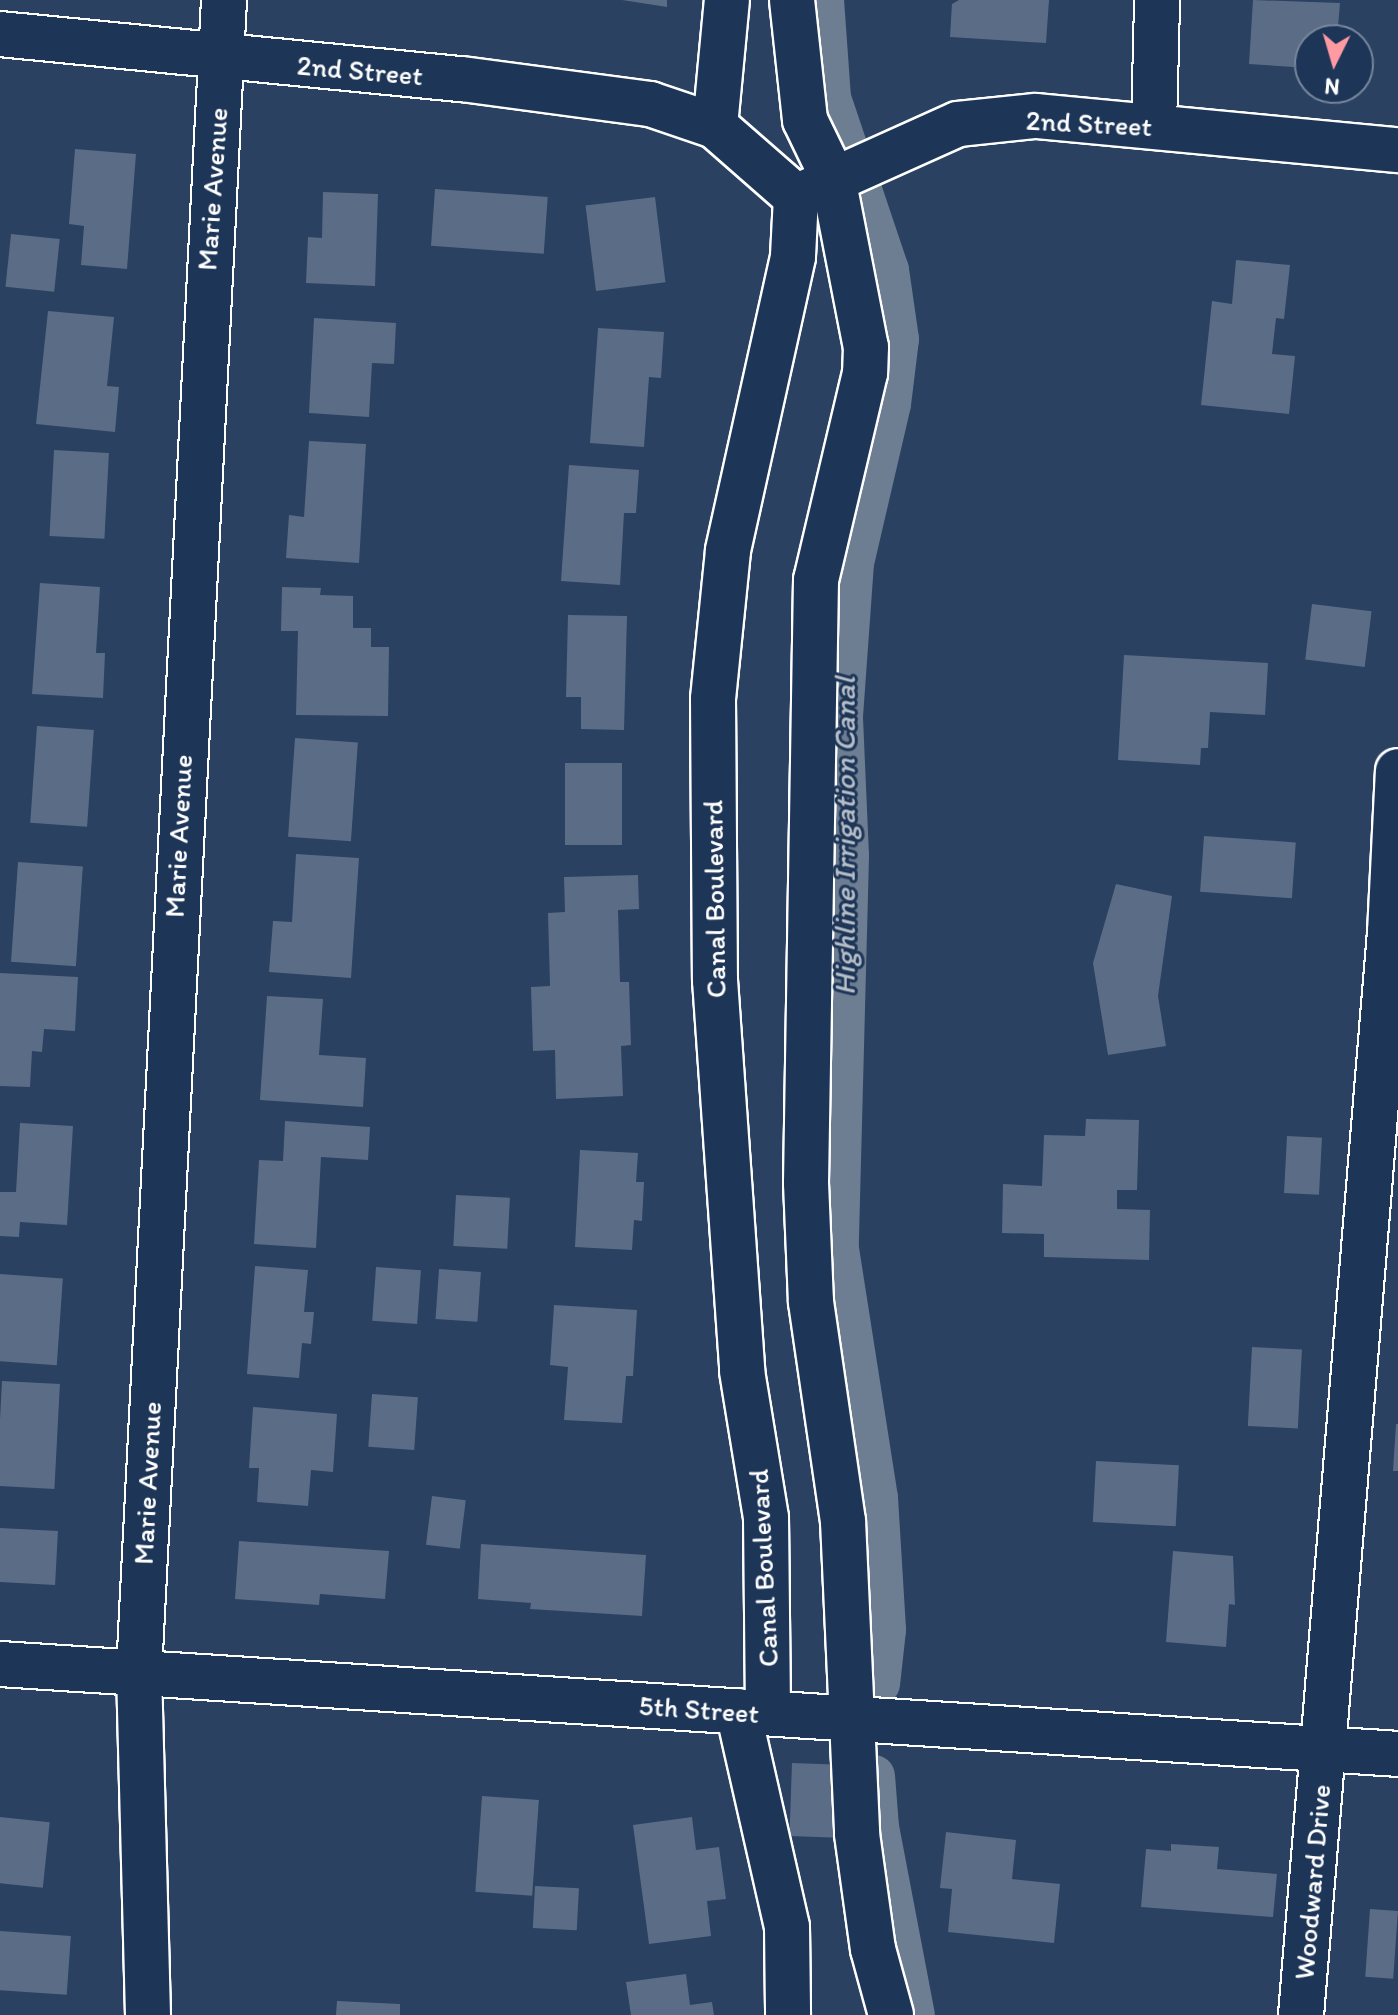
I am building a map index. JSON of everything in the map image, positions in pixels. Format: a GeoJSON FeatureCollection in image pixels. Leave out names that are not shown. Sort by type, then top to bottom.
{"type":"FeatureCollection","features":[{"type":"Feature","properties":{"kind":"street","name":"Marie Avenue"},"geometry":{"type":"LineString","coordinates":[[148,2015],[139,1672],[209,222],[224,0]]}},
{"type":"Feature","properties":{"kind":"street"},"geometry":{"type":"LineString","coordinates":[[727,0],[715,126],[822,184]]}},
{"type":"Feature","properties":{"kind":"street"},"geometry":{"type":"LineString","coordinates":[[792,0],[805,120],[866,347],[865,373],[816,580],[806,1183],[811,1302],[843,1521],[848,1719],[867,1910],[891,2015]]}},
{"type":"Feature","properties":{"kind":"street"},"geometry":{"type":"LineString","coordinates":[[1154,126],[1157,0]]}},
{"type":"Feature","properties":{"kind":"street","name":"2nd Street"},"geometry":{"type":"LineString","coordinates":[[0,34],[590,94],[691,114],[715,126]]}},
{"type":"Feature","properties":{"kind":"street","name":"2nd Street"},"geometry":{"type":"LineString","coordinates":[[822,184],[885,153],[958,124],[1036,116],[1398,150]]}},
{"type":"Feature","properties":{"kind":"street","name":"Canal Boulevard"},"geometry":{"type":"LineString","coordinates":[[788,2015],[787,1927],[753,1712],[766,1518],[742,1371],[715,980],[711,805],[713,699],[728,551],[793,257],[822,184]]}},
{"type":"Feature","properties":{"kind":"street","name":"Woodward Drive"},"geometry":{"type":"LineString","coordinates":[[1301,2015],[1390,933],[1398,771]]}},
{"type":"Feature","properties":{"kind":"street","name":"5th Street"},"geometry":{"type":"LineString","coordinates":[[0,1664],[1398,1754]]}},
{"type":"Feature","properties":{"kind":"building"},"geometry":{"type":"Polygon","coordinates":[[[622,0],[667,0],[667,7],[622,0]]]}},
{"type":"Feature","properties":{"kind":"building"},"geometry":{"type":"Polygon","coordinates":[[[959,0],[1049,0],[1046,43],[950,37],[952,4],[959,0]]]}},
{"type":"Feature","properties":{"kind":"building"},"geometry":{"type":"Polygon","coordinates":[[[1253,0],[1340,3],[1338,24],[1294,24],[1294,67],[1249,64],[1253,0]]]}},
{"type":"Feature","properties":{"kind":"building"},"geometry":{"type":"Polygon","coordinates":[[[75,149],[136,154],[127,269],[81,265],[84,226],[69,224],[75,149]]]}},
{"type":"Feature","properties":{"kind":"building"},"geometry":{"type":"Polygon","coordinates":[[[435,189],[548,197],[544,254],[431,246],[435,189]]]}},
{"type":"Feature","properties":{"kind":"building"},"geometry":{"type":"Polygon","coordinates":[[[323,192],[378,194],[375,286],[306,283],[308,237],[322,238],[323,192]]]}},
{"type":"Feature","properties":{"kind":"building"},"geometry":{"type":"Polygon","coordinates":[[[655,197],[665,282],[596,291],[586,206],[655,197]]]}},
{"type":"Feature","properties":{"kind":"building"},"geometry":{"type":"Polygon","coordinates":[[[11,234],[60,239],[54,292],[5,287],[11,234]]]}},
{"type":"Feature","properties":{"kind":"building"},"geometry":{"type":"Polygon","coordinates":[[[1236,260],[1290,265],[1284,319],[1276,318],[1272,354],[1295,356],[1289,414],[1201,405],[1212,301],[1232,304],[1236,260]]]}},
{"type":"Feature","properties":{"kind":"building"},"geometry":{"type":"Polygon","coordinates":[[[48,311],[114,317],[107,386],[119,387],[115,432],[36,424],[48,311]]]}},
{"type":"Feature","properties":{"kind":"building"},"geometry":{"type":"Polygon","coordinates":[[[314,318],[396,323],[394,364],[372,363],[369,417],[309,413],[314,318]]]}},
{"type":"Feature","properties":{"kind":"building"},"geometry":{"type":"Polygon","coordinates":[[[598,328],[664,332],[661,378],[649,377],[644,447],[590,443],[598,328]]]}},
{"type":"Feature","properties":{"kind":"building"},"geometry":{"type":"Polygon","coordinates":[[[309,441],[366,444],[359,563],[286,558],[289,515],[304,517],[309,441]]]}},
{"type":"Feature","properties":{"kind":"building"},"geometry":{"type":"Polygon","coordinates":[[[54,450],[109,453],[104,539],[49,536],[54,450]]]}},
{"type":"Feature","properties":{"kind":"building"},"geometry":{"type":"Polygon","coordinates":[[[569,465],[639,470],[636,513],[624,513],[620,585],[561,581],[569,465]]]}},
{"type":"Feature","properties":{"kind":"building"},"geometry":{"type":"Polygon","coordinates":[[[40,583],[100,587],[96,653],[105,653],[103,698],[32,694],[40,583]]]}},
{"type":"Feature","properties":{"kind":"building"},"geometry":{"type":"Polygon","coordinates":[[[282,587],[321,588],[320,595],[353,596],[353,628],[371,628],[371,647],[389,647],[388,716],[296,715],[298,631],[281,631],[282,587]]]}},
{"type":"Feature","properties":{"kind":"building"},"geometry":{"type":"Polygon","coordinates":[[[1312,604],[1372,611],[1365,667],[1305,660],[1312,604]]]}},
{"type":"Feature","properties":{"kind":"building"},"geometry":{"type":"Polygon","coordinates":[[[568,615],[627,616],[624,730],[581,729],[581,697],[566,697],[568,615]]]}},
{"type":"Feature","properties":{"kind":"building"},"geometry":{"type":"Polygon","coordinates":[[[1124,655],[1268,663],[1265,715],[1210,712],[1208,748],[1201,748],[1200,765],[1118,760],[1124,655]]]}},
{"type":"Feature","properties":{"kind":"building"},"geometry":{"type":"Polygon","coordinates":[[[37,726],[94,730],[87,827],[30,823],[37,726]]]}},
{"type":"Feature","properties":{"kind":"building"},"geometry":{"type":"Polygon","coordinates":[[[295,738],[358,742],[351,841],[288,837],[295,738]]]}},
{"type":"Feature","properties":{"kind":"building"},"geometry":{"type":"Polygon","coordinates":[[[565,763],[622,763],[622,845],[565,845],[565,763]]]}},
{"type":"Feature","properties":{"kind":"building"},"geometry":{"type":"Polygon","coordinates":[[[1204,836],[1296,842],[1292,898],[1200,892],[1204,836]]]}},
{"type":"Feature","properties":{"kind":"building"},"geometry":{"type":"Polygon","coordinates":[[[296,854],[359,858],[351,978],[269,972],[273,921],[292,922],[296,854]]]}},
{"type":"Feature","properties":{"kind":"building"},"geometry":{"type":"Polygon","coordinates":[[[18,862],[83,867],[76,966],[11,962],[18,862]]]}},
{"type":"Feature","properties":{"kind":"building"},"geometry":{"type":"Polygon","coordinates":[[[638,875],[639,909],[618,910],[620,982],[629,982],[631,1045],[621,1046],[623,1096],[556,1099],[555,1050],[533,1051],[531,987],[550,986],[548,913],[565,912],[564,877],[638,875]]]}},
{"type":"Feature","properties":{"kind":"building"},"geometry":{"type":"Polygon","coordinates":[[[1116,884],[1172,896],[1158,996],[1166,1046],[1108,1055],[1093,963],[1116,884]]]}},
{"type":"Feature","properties":{"kind":"building"},"geometry":{"type":"Polygon","coordinates":[[[0,973],[78,977],[75,1031],[44,1029],[42,1052],[32,1051],[30,1087],[0,1086],[0,973]]]}},
{"type":"Feature","properties":{"kind":"building"},"geometry":{"type":"Polygon","coordinates":[[[267,996],[323,999],[319,1055],[366,1058],[363,1107],[260,1100],[267,996]]]}},
{"type":"Feature","properties":{"kind":"building"},"geometry":{"type":"Polygon","coordinates":[[[1086,1119],[1139,1120],[1137,1190],[1117,1190],[1117,1209],[1150,1210],[1149,1260],[1044,1257],[1044,1234],[1002,1233],[1003,1184],[1042,1186],[1044,1135],[1085,1136],[1086,1119]]]}},
{"type":"Feature","properties":{"kind":"building"},"geometry":{"type":"Polygon","coordinates":[[[285,1121],[370,1127],[368,1160],[321,1157],[316,1248],[254,1244],[259,1160],[283,1161],[285,1121]]]}},
{"type":"Feature","properties":{"kind":"building"},"geometry":{"type":"Polygon","coordinates":[[[20,1123],[73,1126],[67,1225],[20,1222],[19,1237],[0,1236],[0,1192],[16,1192],[20,1123]]]}},
{"type":"Feature","properties":{"kind":"building"},"geometry":{"type":"Polygon","coordinates":[[[1287,1136],[1322,1138],[1319,1195],[1284,1193],[1287,1136]]]}},
{"type":"Feature","properties":{"kind":"building"},"geometry":{"type":"Polygon","coordinates":[[[580,1150],[638,1153],[636,1182],[644,1182],[642,1221],[634,1220],[632,1250],[575,1247],[580,1150]]]}},
{"type":"Feature","properties":{"kind":"building"},"geometry":{"type":"Polygon","coordinates":[[[456,1195],[510,1198],[507,1249],[453,1246],[456,1195]]]}},
{"type":"Feature","properties":{"kind":"building"},"geometry":{"type":"Polygon","coordinates":[[[255,1266],[308,1270],[304,1312],[314,1312],[311,1344],[302,1343],[299,1378],[247,1374],[255,1266]]]}},
{"type":"Feature","properties":{"kind":"building"},"geometry":{"type":"Polygon","coordinates":[[[376,1267],[421,1270],[417,1324],[372,1321],[376,1267]]]}},
{"type":"Feature","properties":{"kind":"building"},"geometry":{"type":"Polygon","coordinates":[[[439,1269],[481,1272],[477,1322],[436,1319],[439,1269]]]}},
{"type":"Feature","properties":{"kind":"building"},"geometry":{"type":"Polygon","coordinates":[[[0,1274],[63,1278],[57,1365],[0,1361],[0,1274]]]}},
{"type":"Feature","properties":{"kind":"building"},"geometry":{"type":"Polygon","coordinates":[[[554,1305],[637,1310],[633,1376],[626,1376],[622,1423],[564,1420],[568,1367],[550,1365],[554,1305]]]}},
{"type":"Feature","properties":{"kind":"building"},"geometry":{"type":"Polygon","coordinates":[[[1252,1347],[1302,1350],[1298,1429],[1248,1426],[1252,1347]]]}},
{"type":"Feature","properties":{"kind":"building"},"geometry":{"type":"Polygon","coordinates":[[[2,1381],[60,1384],[54,1489],[0,1486],[2,1381]]]}},
{"type":"Feature","properties":{"kind":"building"},"geometry":{"type":"Polygon","coordinates":[[[372,1394],[418,1397],[414,1450],[368,1447],[372,1394]]]}},
{"type":"Feature","properties":{"kind":"building"},"geometry":{"type":"Polygon","coordinates":[[[253,1407],[337,1414],[333,1472],[311,1470],[308,1506],[257,1502],[259,1468],[249,1468],[253,1407]]]}},
{"type":"Feature","properties":{"kind":"building"},"geometry":{"type":"Polygon","coordinates":[[[1396,1424],[1398,1471],[1393,1471],[1396,1424]]]}},
{"type":"Feature","properties":{"kind":"building"},"geometry":{"type":"Polygon","coordinates":[[[1096,1461],[1179,1465],[1176,1526],[1093,1522],[1096,1461]]]}},
{"type":"Feature","properties":{"kind":"building"},"geometry":{"type":"Polygon","coordinates":[[[432,1496],[466,1500],[460,1549],[426,1545],[432,1496]]]}},
{"type":"Feature","properties":{"kind":"building"},"geometry":{"type":"Polygon","coordinates":[[[0,1528],[58,1531],[55,1585],[0,1582],[0,1528]]]}},
{"type":"Feature","properties":{"kind":"building"},"geometry":{"type":"Polygon","coordinates":[[[239,1541],[389,1551],[385,1599],[320,1594],[319,1605],[235,1599],[239,1541]]]}},
{"type":"Feature","properties":{"kind":"building"},"geometry":{"type":"Polygon","coordinates":[[[481,1544],[646,1555],[642,1616],[530,1609],[531,1603],[478,1599],[481,1544]]]}},
{"type":"Feature","properties":{"kind":"building"},"geometry":{"type":"Polygon","coordinates":[[[1173,1551],[1233,1556],[1235,1605],[1229,1604],[1226,1647],[1166,1642],[1173,1551]]]}},
{"type":"Feature","properties":{"kind":"building"},"geometry":{"type":"Polygon","coordinates":[[[792,1763],[848,1765],[845,1838],[789,1836],[792,1763]]]}},
{"type":"Feature","properties":{"kind":"building"},"geometry":{"type":"Polygon","coordinates":[[[482,1796],[539,1800],[532,1896],[475,1892],[482,1796]]]}},
{"type":"Feature","properties":{"kind":"building"},"geometry":{"type":"Polygon","coordinates":[[[0,1817],[50,1822],[43,1888],[0,1883],[0,1817]]]}},
{"type":"Feature","properties":{"kind":"building"},"geometry":{"type":"Polygon","coordinates":[[[692,1817],[696,1850],[719,1847],[726,1899],[707,1901],[711,1936],[649,1944],[633,1825],[692,1817]]]}},
{"type":"Feature","properties":{"kind":"building"},"geometry":{"type":"Polygon","coordinates":[[[946,1832],[1016,1840],[1012,1879],[1060,1884],[1054,1943],[948,1932],[952,1889],[940,1888],[946,1832]]]}},
{"type":"Feature","properties":{"kind":"building"},"geometry":{"type":"Polygon","coordinates":[[[1171,1844],[1219,1847],[1217,1869],[1277,1874],[1273,1917],[1141,1907],[1146,1849],[1171,1851],[1171,1844]]]}},
{"type":"Feature","properties":{"kind":"building"},"geometry":{"type":"Polygon","coordinates":[[[535,1886],[579,1888],[577,1930],[533,1928],[535,1886]]]}},
{"type":"Feature","properties":{"kind":"building"},"geometry":{"type":"Polygon","coordinates":[[[1370,1909],[1398,1911],[1393,1979],[1365,1977],[1370,1909]]]}},
{"type":"Feature","properties":{"kind":"building"},"geometry":{"type":"Polygon","coordinates":[[[0,1931],[71,1936],[67,1995],[0,1990],[0,1931]]]}},
{"type":"Feature","properties":{"kind":"building"},"geometry":{"type":"Polygon","coordinates":[[[686,1974],[690,2005],[712,2002],[714,2015],[631,2015],[626,1982],[686,1974]]]}},
{"type":"Feature","properties":{"kind":"building"},"geometry":{"type":"Polygon","coordinates":[[[337,2001],[400,2004],[400,2015],[336,2015],[337,2001]]]}},
{"type":"Feature","properties":{"kind":"waterway","name":"Highline Irrigation Canal"},"geometry":{"type":"LineString","coordinates":[[823,0],[830,98],[888,270],[898,339],[890,404],[853,563],[842,718],[848,856],[838,1249],[877,1498],[885,1630],[879,1684]]}},
{"type":"Feature","properties":{"kind":"waterway","name":"Highline Irrigation Canal"},"geometry":{"type":"LineString","coordinates":[[874,1776],[878,1827],[914,2015]]}}]}
